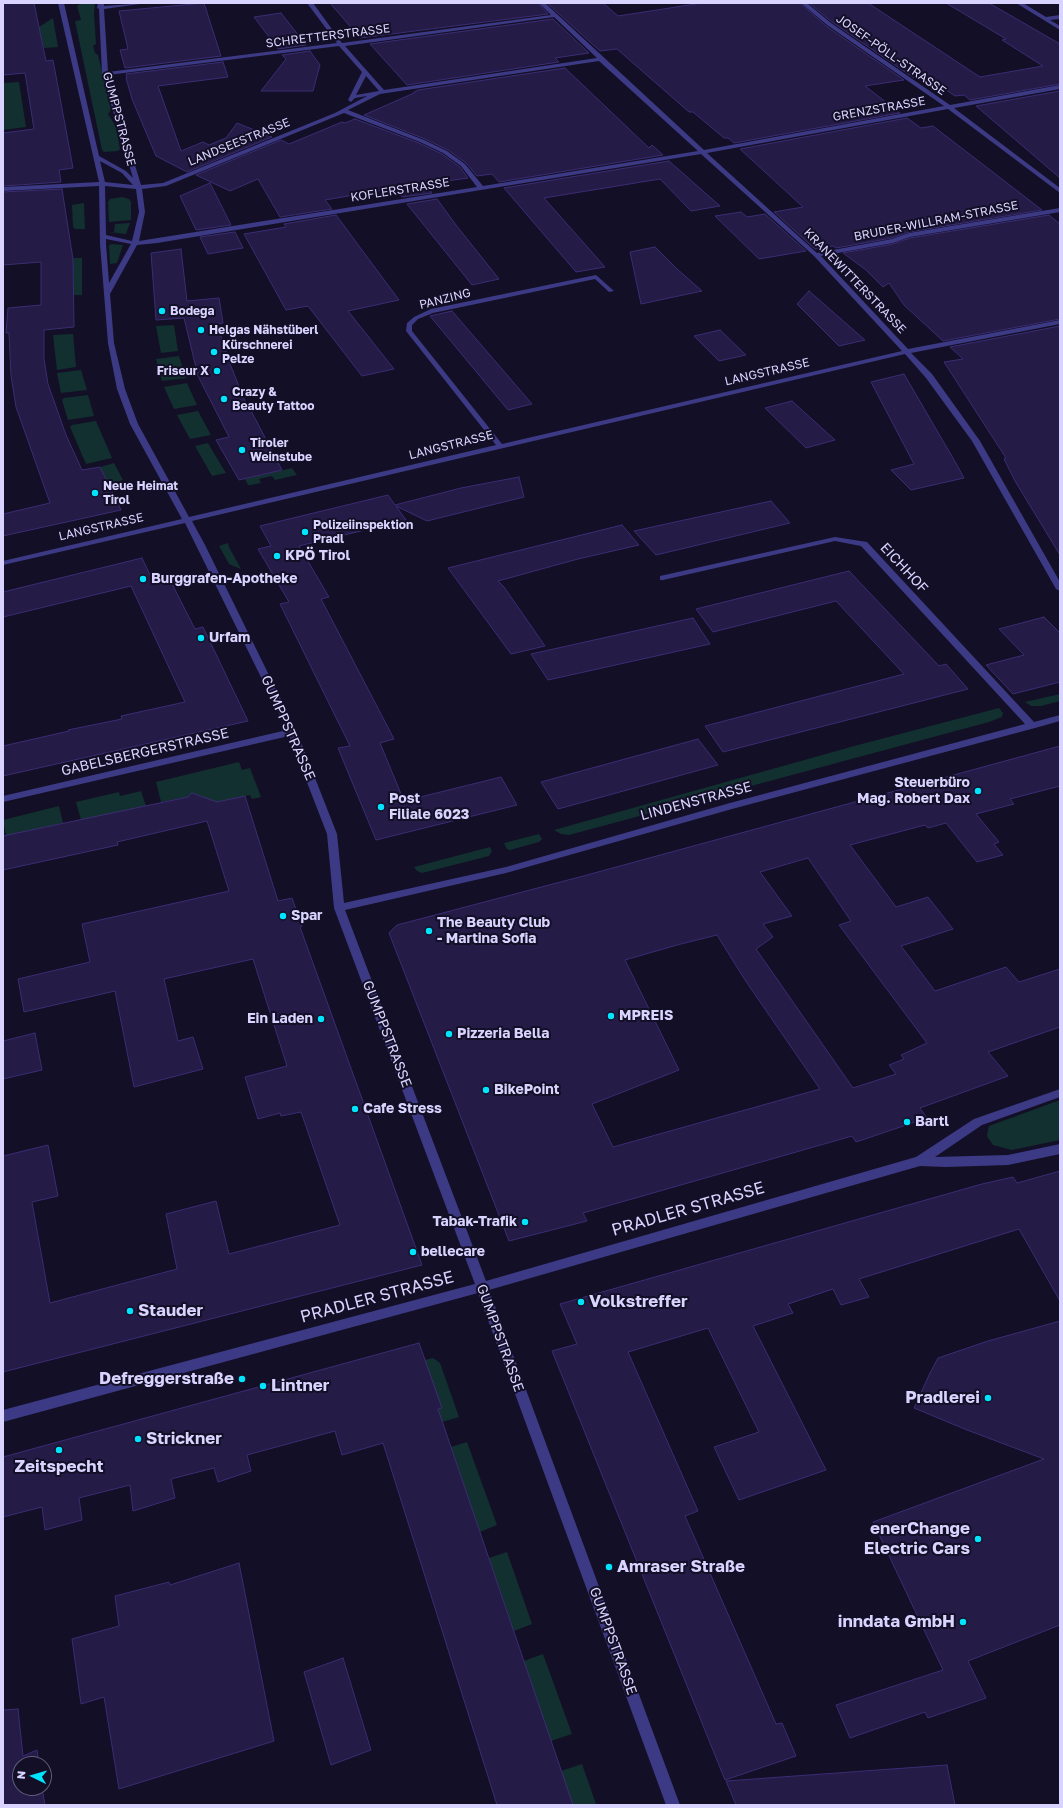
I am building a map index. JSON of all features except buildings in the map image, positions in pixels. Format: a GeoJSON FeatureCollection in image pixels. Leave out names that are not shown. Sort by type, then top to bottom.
{"type":"FeatureCollection","features":[{"type":"Feature","properties":{"kind":"street","name":"GUMPPSTRASSE"},"geometry":{"type":"LineString","coordinates":[[61,3],[102,184],[103,236],[111,343],[121,389],[134,424],[203,550],[292,732],[332,834],[339,908],[673,1805]]}},
{"type":"Feature","properties":{"kind":"street"},"geometry":{"type":"LineString","coordinates":[[101,5],[144,3]]}},
{"type":"Feature","properties":{"kind":"street"},"geometry":{"type":"LineString","coordinates":[[310,3],[342,45],[382,91]]}},
{"type":"Feature","properties":{"kind":"street","name":"KRANEWITTERSTRASSE"},"geometry":{"type":"LineString","coordinates":[[542,3],[600,59],[816,255],[929,376],[976,441],[1060,590]]}},
{"type":"Feature","properties":{"kind":"street","name":"JOSEF-PÖLL-STRASSE"},"geometry":{"type":"LineString","coordinates":[[804,3],[829,24],[949,107],[1060,191]]}},
{"type":"Feature","properties":{"kind":"street"},"geometry":{"type":"LineString","coordinates":[[1019,3],[1060,28]]}},
{"type":"Feature","properties":{"kind":"street","name":"GUMPPSTRASSE"},"geometry":{"type":"LineString","coordinates":[[101,5],[105,74],[138,187],[142,212],[135,243],[107,294]]}},
{"type":"Feature","properties":{"kind":"street","name":"SCHRETTERSTRASSE"},"geometry":{"type":"LineString","coordinates":[[105,74],[342,45],[554,16]]}},
{"type":"Feature","properties":{"kind":"street"},"geometry":{"type":"LineString","coordinates":[[1044,19],[1060,16]]}},
{"type":"Feature","properties":{"kind":"street","name":"LANDSEESTRASSE"},"geometry":{"type":"LineString","coordinates":[[352,97],[382,91],[600,59]]}},
{"type":"Feature","properties":{"kind":"street"},"geometry":{"type":"LineString","coordinates":[[365,72],[345,110],[422,141],[445,152],[463,165],[481,188]]}},
{"type":"Feature","properties":{"kind":"street","name":"GRENZSTRASSE"},"geometry":{"type":"LineString","coordinates":[[702,152],[1060,87]]}},
{"type":"Feature","properties":{"kind":"street","name":"LANDSEESTRASSE"},"geometry":{"type":"LineString","coordinates":[[138,187],[164,185],[345,110],[382,91]]}},
{"type":"Feature","properties":{"kind":"street","name":"KOFLERSTRASSE"},"geometry":{"type":"LineString","coordinates":[[103,236],[135,243],[162,240],[702,152]]}},
{"type":"Feature","properties":{"kind":"street","name":"GUMPPSTRASSE"},"geometry":{"type":"LineString","coordinates":[[96,157],[124,172],[138,187]]}},
{"type":"Feature","properties":{"kind":"street","name":"GUMPPSTRASSE"},"geometry":{"type":"LineString","coordinates":[[102,184],[138,187]]}},
{"type":"Feature","properties":{"kind":"street"},"geometry":{"type":"LineString","coordinates":[[3,189],[102,184]]}},
{"type":"Feature","properties":{"kind":"street","name":"BRUDER-WILLRAM-STRASSE"},"geometry":{"type":"LineString","coordinates":[[816,255],[893,241],[909,235],[1060,210]]}},
{"type":"Feature","properties":{"kind":"street","name":"PANZING"},"geometry":{"type":"LineString","coordinates":[[500,446],[409,331],[409,324],[416,318],[431,311],[596,277],[610,291]]}},
{"type":"Feature","properties":{"kind":"street","name":"LANGSTRASSE"},"geometry":{"type":"LineString","coordinates":[[3,562],[905,352],[1060,322]]}},
{"type":"Feature","properties":{"kind":"street","name":"EICHHOF"},"geometry":{"type":"LineString","coordinates":[[663,578],[835,539],[864,544],[1032,726]]}},
{"type":"Feature","properties":{"kind":"street","name":"LINDENSTRASSE"},"geometry":{"type":"LineString","coordinates":[[339,908],[506,870],[730,806],[1060,718]]}},
{"type":"Feature","properties":{"kind":"street","name":"GABELSBERGERSTRASSE"},"geometry":{"type":"LineString","coordinates":[[3,799],[292,732]]}},
{"type":"Feature","properties":{"kind":"street","name":"PRADLER STRASSE"},"geometry":{"type":"LineString","coordinates":[[3,1416],[481,1287],[920,1161],[978,1122],[1060,1093]]}},
{"type":"Feature","properties":{"kind":"street","name":"PRADLER STRASSE"},"geometry":{"type":"LineString","coordinates":[[920,1161],[946,1162],[1008,1160],[1060,1148]]}},
{"type":"Feature","properties":{"kind":"green space"},"geometry":{"type":"Polygon","coordinates":[[[81,3],[95,3],[94,13],[96,44],[93,46],[95,53],[98,55],[111,110],[108,114],[116,127],[120,149],[118,151],[104,152],[102,150],[75,21],[81,20],[77,6],[81,3]]]}},
{"type":"Feature","properties":{"kind":"green space"},"geometry":{"type":"Polygon","coordinates":[[[53,18],[58,47],[44,48],[39,27],[53,18]]]}},
{"type":"Feature","properties":{"kind":"green space"},"geometry":{"type":"Polygon","coordinates":[[[19,82],[26,127],[3,130],[3,83],[19,82]]]}},
{"type":"Feature","properties":{"kind":"green space"},"geometry":{"type":"Polygon","coordinates":[[[122,197],[129,199],[131,202],[131,220],[109,222],[108,202],[110,199],[122,197]]]}},
{"type":"Feature","properties":{"kind":"green space"},"geometry":{"type":"Polygon","coordinates":[[[84,203],[85,229],[75,229],[73,227],[72,205],[84,203]]]}},
{"type":"Feature","properties":{"kind":"green space"},"geometry":{"type":"Polygon","coordinates":[[[130,223],[126,234],[109,232],[114,232],[115,224],[130,223]]]}},
{"type":"Feature","properties":{"kind":"green space"},"geometry":{"type":"Polygon","coordinates":[[[109,245],[123,245],[117,263],[110,264],[109,245]]]}},
{"type":"Feature","properties":{"kind":"green space"},"geometry":{"type":"Polygon","coordinates":[[[73,258],[82,258],[82,295],[74,295],[73,258]]]}},
{"type":"Feature","properties":{"kind":"green space"},"geometry":{"type":"Polygon","coordinates":[[[174,325],[178,351],[161,353],[156,326],[174,325]]]}},
{"type":"Feature","properties":{"kind":"green space"},"geometry":{"type":"Polygon","coordinates":[[[73,334],[76,367],[57,370],[53,335],[73,334]]]}},
{"type":"Feature","properties":{"kind":"green space"},"geometry":{"type":"Polygon","coordinates":[[[179,356],[186,378],[162,381],[156,359],[179,356]]]}},
{"type":"Feature","properties":{"kind":"green space"},"geometry":{"type":"Polygon","coordinates":[[[81,370],[87,390],[61,393],[57,373],[81,370]]]}},
{"type":"Feature","properties":{"kind":"green space"},"geometry":{"type":"Polygon","coordinates":[[[187,383],[197,405],[174,409],[164,387],[187,383]]]}},
{"type":"Feature","properties":{"kind":"green space"},"geometry":{"type":"Polygon","coordinates":[[[88,395],[94,416],[68,420],[62,400],[64,398],[88,395]]]}},
{"type":"Feature","properties":{"kind":"green space"},"geometry":{"type":"Polygon","coordinates":[[[198,411],[211,435],[190,439],[177,415],[198,411]]]}},
{"type":"Feature","properties":{"kind":"green space"},"geometry":{"type":"Polygon","coordinates":[[[96,421],[112,458],[86,464],[70,427],[72,425],[96,421]]]}},
{"type":"Feature","properties":{"kind":"green space"},"geometry":{"type":"Polygon","coordinates":[[[208,443],[226,473],[212,476],[195,446],[208,443]]]}},
{"type":"Feature","properties":{"kind":"green space"},"geometry":{"type":"Polygon","coordinates":[[[114,463],[123,480],[108,484],[100,467],[114,463]]]}},
{"type":"Feature","properties":{"kind":"green space"},"geometry":{"type":"Polygon","coordinates":[[[292,468],[297,475],[275,480],[272,476],[259,479],[261,483],[251,485],[248,485],[245,479],[292,468]]]}},
{"type":"Feature","properties":{"kind":"green space"},"geometry":{"type":"Polygon","coordinates":[[[228,543],[241,569],[229,564],[219,546],[228,543]]]}},
{"type":"Feature","properties":{"kind":"green space"},"geometry":{"type":"Polygon","coordinates":[[[1060,694],[1060,701],[1041,706],[1031,706],[1025,702],[1060,694]]]}},
{"type":"Feature","properties":{"kind":"green space"},"geometry":{"type":"Polygon","coordinates":[[[999,708],[1003,713],[1002,717],[989,722],[569,835],[561,834],[554,830],[858,745],[999,708]]]}},
{"type":"Feature","properties":{"kind":"green space"},"geometry":{"type":"Polygon","coordinates":[[[239,762],[242,770],[250,768],[261,797],[252,799],[250,795],[203,805],[208,799],[192,793],[188,797],[161,802],[156,782],[239,762]]]}},
{"type":"Feature","properties":{"kind":"green space"},"geometry":{"type":"Polygon","coordinates":[[[141,791],[146,806],[81,820],[76,802],[119,792],[120,796],[141,791]]]}},
{"type":"Feature","properties":{"kind":"green space"},"geometry":{"type":"Polygon","coordinates":[[[59,806],[63,823],[6,836],[3,820],[59,806]]]}},
{"type":"Feature","properties":{"kind":"green space"},"geometry":{"type":"Polygon","coordinates":[[[539,834],[542,839],[539,842],[510,850],[507,849],[504,843],[539,834]]]}},
{"type":"Feature","properties":{"kind":"green space"},"geometry":{"type":"Polygon","coordinates":[[[490,847],[492,851],[489,856],[422,873],[417,871],[414,867],[490,847]]]}},
{"type":"Feature","properties":{"kind":"green space"},"geometry":{"type":"Polygon","coordinates":[[[1060,1100],[1060,1140],[1012,1150],[993,1145],[988,1138],[987,1135],[989,1126],[1060,1100]]]}},
{"type":"Feature","properties":{"kind":"green space"},"geometry":{"type":"Polygon","coordinates":[[[433,1358],[440,1363],[459,1417],[442,1422],[438,1409],[441,1408],[425,1360],[433,1358]]]}},
{"type":"Feature","properties":{"kind":"green space"},"geometry":{"type":"Polygon","coordinates":[[[467,1442],[497,1525],[480,1532],[451,1447],[467,1442]]]}},
{"type":"Feature","properties":{"kind":"green space"},"geometry":{"type":"Polygon","coordinates":[[[507,1552],[532,1624],[514,1631],[489,1558],[507,1552]]]}},
{"type":"Feature","properties":{"kind":"green space"},"geometry":{"type":"Polygon","coordinates":[[[543,1654],[572,1734],[551,1741],[524,1661],[543,1654]]]}},
{"type":"Feature","properties":{"kind":"green space"},"geometry":{"type":"Polygon","coordinates":[[[582,1764],[596,1805],[573,1805],[561,1771],[582,1764]]]}},
{"type":"Feature","properties":{"kind":"place","name":"Bodega"},"geometry":{"type":"Point","coordinates":[162,311]}},
{"type":"Feature","properties":{"kind":"place","name":"Helgas Nähstüberl"},"geometry":{"type":"Point","coordinates":[201,330]}},
{"type":"Feature","properties":{"kind":"place","name":"Kürschnerei Pelze"},"geometry":{"type":"Point","coordinates":[214,352]}},
{"type":"Feature","properties":{"kind":"place","name":"Friseur X"},"geometry":{"type":"Point","coordinates":[217,371]}},
{"type":"Feature","properties":{"kind":"place","name":"Crazy & Beauty Tattoo"},"geometry":{"type":"Point","coordinates":[224,399]}},
{"type":"Feature","properties":{"kind":"place","name":"Tiroler Weinstube"},"geometry":{"type":"Point","coordinates":[242,450]}},
{"type":"Feature","properties":{"kind":"place","name":"Neue Heimat Tirol"},"geometry":{"type":"Point","coordinates":[95,493]}},
{"type":"Feature","properties":{"kind":"place","name":"Polizeiinspektion Pradl"},"geometry":{"type":"Point","coordinates":[305,532]}},
{"type":"Feature","properties":{"kind":"place","name":"KPÖ Tirol"},"geometry":{"type":"Point","coordinates":[277,556]}},
{"type":"Feature","properties":{"kind":"place","name":"Burggrafen-Apotheke"},"geometry":{"type":"Point","coordinates":[143,579]}},
{"type":"Feature","properties":{"kind":"place","name":"Urfam"},"geometry":{"type":"Point","coordinates":[201,638]}},
{"type":"Feature","properties":{"kind":"place","name":"Steuerbüro Mag. Robert Dax"},"geometry":{"type":"Point","coordinates":[978,791]}},
{"type":"Feature","properties":{"kind":"place","name":"Post Filiale 6023"},"geometry":{"type":"Point","coordinates":[381,807]}},
{"type":"Feature","properties":{"kind":"place","name":"Spar"},"geometry":{"type":"Point","coordinates":[283,916]}},
{"type":"Feature","properties":{"kind":"place","name":"The Beauty Club - Martina Sofia"},"geometry":{"type":"Point","coordinates":[429,931]}},
{"type":"Feature","properties":{"kind":"place","name":"MPREIS"},"geometry":{"type":"Point","coordinates":[611,1016]}},
{"type":"Feature","properties":{"kind":"place","name":"Ein Laden"},"geometry":{"type":"Point","coordinates":[321,1019]}},
{"type":"Feature","properties":{"kind":"place","name":"Pizzeria Bella"},"geometry":{"type":"Point","coordinates":[449,1034]}},
{"type":"Feature","properties":{"kind":"place","name":"BikePoint"},"geometry":{"type":"Point","coordinates":[486,1090]}},
{"type":"Feature","properties":{"kind":"place","name":"Cafe Stress"},"geometry":{"type":"Point","coordinates":[355,1109]}},
{"type":"Feature","properties":{"kind":"place","name":"Bartl"},"geometry":{"type":"Point","coordinates":[907,1122]}},
{"type":"Feature","properties":{"kind":"place","name":"Tabak-Trafik"},"geometry":{"type":"Point","coordinates":[525,1222]}},
{"type":"Feature","properties":{"kind":"place","name":"bellecare"},"geometry":{"type":"Point","coordinates":[413,1252]}},
{"type":"Feature","properties":{"kind":"place","name":"Volkstreffer"},"geometry":{"type":"Point","coordinates":[581,1302]}},
{"type":"Feature","properties":{"kind":"place","name":"Stauder"},"geometry":{"type":"Point","coordinates":[130,1311]}},
{"type":"Feature","properties":{"kind":"place","name":"Defreggerstraße"},"geometry":{"type":"Point","coordinates":[242,1379]}},
{"type":"Feature","properties":{"kind":"place","name":"Lintner"},"geometry":{"type":"Point","coordinates":[263,1386]}},
{"type":"Feature","properties":{"kind":"place","name":"Pradlerei"},"geometry":{"type":"Point","coordinates":[988,1398]}},
{"type":"Feature","properties":{"kind":"place","name":"Strickner"},"geometry":{"type":"Point","coordinates":[138,1439]}},
{"type":"Feature","properties":{"kind":"place","name":"Zeitspecht"},"geometry":{"type":"Point","coordinates":[59,1450]}},
{"type":"Feature","properties":{"kind":"place","name":"enerChange Electric Cars"},"geometry":{"type":"Point","coordinates":[978,1539]}},
{"type":"Feature","properties":{"kind":"place","name":"Amraser Straße"},"geometry":{"type":"Point","coordinates":[609,1567]}},
{"type":"Feature","properties":{"kind":"place","name":"inndata GmbH"},"geometry":{"type":"Point","coordinates":[963,1622]}}]}
